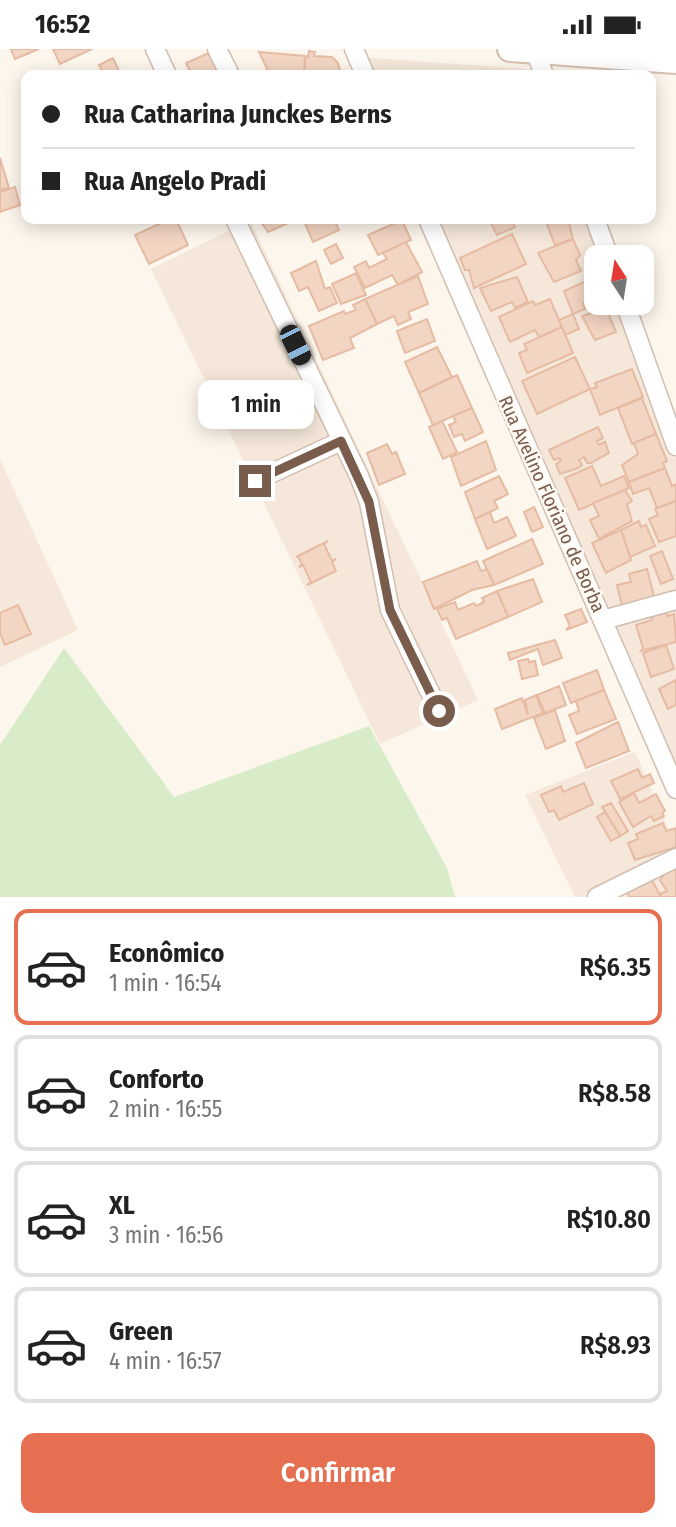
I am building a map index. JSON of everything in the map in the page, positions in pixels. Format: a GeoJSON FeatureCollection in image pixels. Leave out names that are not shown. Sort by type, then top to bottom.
{"type":"FeatureCollection","features":[{"type":"Feature","properties":{"kind":"main road"},"geometry":{"type":"LineString","coordinates":[[525,50],[676,61]]}},
{"type":"Feature","properties":{"kind":"street"},"geometry":{"type":"LineString","coordinates":[[155,49],[165,70]]}},
{"type":"Feature","properties":{"kind":"street"},"geometry":{"type":"LineString","coordinates":[[218,49],[228,70]]}},
{"type":"Feature","properties":{"kind":"street"},"geometry":{"type":"LineString","coordinates":[[354,49],[363,70]]}},
{"type":"Feature","properties":{"kind":"street"},"geometry":{"type":"LineString","coordinates":[[525,50],[540,70]]}},
{"type":"Feature","properties":{"kind":"street"},"geometry":{"type":"LineString","coordinates":[[237,224],[369,502],[390,610],[439,711]]}},
{"type":"Feature","properties":{"kind":"street","name":"Rua Avelino Floriano de Borba"},"geometry":{"type":"LineString","coordinates":[[430,224],[676,789]]}},
{"type":"Feature","properties":{"kind":"street"},"geometry":{"type":"LineString","coordinates":[[597,224],[605,245]]}},
{"type":"Feature","properties":{"kind":"street"},"geometry":{"type":"LineString","coordinates":[[629,315],[676,446]]}},
{"type":"Feature","properties":{"kind":"street"},"geometry":{"type":"LineString","coordinates":[[255,481],[341,441]]}},
{"type":"Feature","properties":{"kind":"street"},"geometry":{"type":"LineString","coordinates":[[603,620],[676,600]]}},
{"type":"Feature","properties":{"kind":"street"},"geometry":{"type":"LineString","coordinates":[[597,897],[676,858]]}},
{"type":"Feature","properties":{"kind":"shaded area"},"geometry":{"type":"Polygon","coordinates":[[[357,57],[542,70],[363,70],[357,57]]]}},
{"type":"Feature","properties":{"kind":"shaded area"},"geometry":{"type":"Polygon","coordinates":[[[242,224],[252,224],[478,700],[380,744],[151,269],[242,224]]]}},
{"type":"Feature","properties":{"kind":"shaded area"},"geometry":{"type":"Polygon","coordinates":[[[430,224],[599,224],[607,245],[584,245],[584,315],[632,315],[676,434],[676,785],[430,224]]]}},
{"type":"Feature","properties":{"kind":"shaded area"},"geometry":{"type":"Polygon","coordinates":[[[0,459],[78,630],[0,667],[0,459]]]}},
{"type":"Feature","properties":{"kind":"shaded area"},"geometry":{"type":"Polygon","coordinates":[[[635,752],[676,846],[676,897],[575,897],[525,795],[635,752]]]}},
{"type":"Feature","properties":{"kind":"green space"},"geometry":{"type":"Polygon","coordinates":[[[64,648],[174,797],[369,726],[447,868],[455,897],[0,897],[0,745],[64,648]]]}},
{"type":"Feature","properties":{"kind":"building"},"geometry":{"type":"Polygon","coordinates":[[[11,49],[39,49],[15,59],[11,49]]]}},
{"type":"Feature","properties":{"kind":"building"},"geometry":{"type":"Polygon","coordinates":[[[53,49],[92,49],[60,64],[53,49]]]}},
{"type":"Feature","properties":{"kind":"building"},"geometry":{"type":"Polygon","coordinates":[[[309,51],[315,52],[314,56],[332,57],[340,70],[304,70],[305,56],[308,57],[309,51]]]}},
{"type":"Feature","properties":{"kind":"building"},"geometry":{"type":"Polygon","coordinates":[[[211,52],[220,70],[190,70],[186,63],[211,52]]]}},
{"type":"Feature","properties":{"kind":"building"},"geometry":{"type":"Polygon","coordinates":[[[259,52],[305,56],[304,70],[268,70],[259,52]]]}},
{"type":"Feature","properties":{"kind":"building"},"geometry":{"type":"Polygon","coordinates":[[[113,58],[119,70],[102,70],[99,65],[113,58]]]}},
{"type":"Feature","properties":{"kind":"building"},"geometry":{"type":"Polygon","coordinates":[[[0,158],[9,188],[0,190],[0,158]]]}},
{"type":"Feature","properties":{"kind":"building"},"geometry":{"type":"Polygon","coordinates":[[[15,187],[20,205],[0,212],[0,192],[15,187]]]}},
{"type":"Feature","properties":{"kind":"building"},"geometry":{"type":"Polygon","coordinates":[[[159,224],[178,224],[188,245],[149,264],[135,235],[159,224]]]}},
{"type":"Feature","properties":{"kind":"building"},"geometry":{"type":"Polygon","coordinates":[[[262,224],[286,224],[268,232],[262,224]]]}},
{"type":"Feature","properties":{"kind":"building"},"geometry":{"type":"Polygon","coordinates":[[[305,224],[336,224],[339,230],[313,242],[305,224]]]}},
{"type":"Feature","properties":{"kind":"building"},"geometry":{"type":"Polygon","coordinates":[[[393,224],[404,224],[411,240],[378,255],[368,235],[393,224]]]}},
{"type":"Feature","properties":{"kind":"building"},"geometry":{"type":"Polygon","coordinates":[[[492,224],[514,224],[515,227],[497,235],[492,224]]]}},
{"type":"Feature","properties":{"kind":"building"},"geometry":{"type":"Polygon","coordinates":[[[547,224],[569,224],[573,239],[555,245],[547,224]]]}},
{"type":"Feature","properties":{"kind":"building"},"geometry":{"type":"Polygon","coordinates":[[[512,234],[526,264],[474,288],[469,270],[465,270],[460,258],[512,234]]]}},
{"type":"Feature","properties":{"kind":"building"},"geometry":{"type":"Polygon","coordinates":[[[573,239],[580,255],[576,260],[581,271],[554,282],[538,253],[573,239]]]}},
{"type":"Feature","properties":{"kind":"building"},"geometry":{"type":"Polygon","coordinates":[[[406,242],[422,272],[398,285],[392,275],[365,288],[354,267],[366,261],[369,268],[387,259],[383,253],[406,242]]]}},
{"type":"Feature","properties":{"kind":"building"},"geometry":{"type":"Polygon","coordinates":[[[336,244],[343,258],[331,264],[324,250],[336,244]]]}},
{"type":"Feature","properties":{"kind":"building"},"geometry":{"type":"Polygon","coordinates":[[[316,261],[325,289],[330,287],[337,303],[319,311],[308,287],[299,291],[291,273],[316,261]]]}},
{"type":"Feature","properties":{"kind":"building"},"geometry":{"type":"Polygon","coordinates":[[[356,273],[366,295],[341,304],[332,284],[356,273]]]}},
{"type":"Feature","properties":{"kind":"building"},"geometry":{"type":"Polygon","coordinates":[[[418,276],[428,304],[408,312],[411,319],[398,325],[394,316],[377,324],[365,299],[418,276]]]}},
{"type":"Feature","properties":{"kind":"building"},"geometry":{"type":"Polygon","coordinates":[[[517,277],[528,302],[515,308],[512,302],[491,311],[480,288],[517,277]]]}},
{"type":"Feature","properties":{"kind":"building"},"geometry":{"type":"Polygon","coordinates":[[[584,282],[584,309],[573,314],[564,291],[584,282]]]}},
{"type":"Feature","properties":{"kind":"building"},"geometry":{"type":"Polygon","coordinates":[[[365,299],[377,324],[350,338],[354,348],[323,360],[309,326],[344,311],[345,314],[356,310],[353,305],[365,299]]]}},
{"type":"Feature","properties":{"kind":"building"},"geometry":{"type":"Polygon","coordinates":[[[550,299],[562,327],[539,337],[535,330],[510,342],[499,317],[533,301],[535,305],[550,299]]]}},
{"type":"Feature","properties":{"kind":"building"},"geometry":{"type":"Polygon","coordinates":[[[573,314],[579,329],[565,335],[559,320],[573,314]]]}},
{"type":"Feature","properties":{"kind":"building"},"geometry":{"type":"Polygon","coordinates":[[[609,315],[616,332],[595,340],[582,316],[609,315]]]}},
{"type":"Feature","properties":{"kind":"building"},"geometry":{"type":"Polygon","coordinates":[[[427,319],[435,341],[405,353],[397,331],[427,319]]]}},
{"type":"Feature","properties":{"kind":"building"},"geometry":{"type":"Polygon","coordinates":[[[562,327],[573,353],[527,373],[519,353],[527,350],[524,344],[562,327]]]}},
{"type":"Feature","properties":{"kind":"building"},"geometry":{"type":"Polygon","coordinates":[[[437,347],[452,377],[419,393],[405,362],[437,347]]]}},
{"type":"Feature","properties":{"kind":"building"},"geometry":{"type":"Polygon","coordinates":[[[575,357],[590,389],[537,414],[522,381],[575,357]]]}},
{"type":"Feature","properties":{"kind":"building"},"geometry":{"type":"Polygon","coordinates":[[[632,369],[643,397],[600,415],[590,389],[597,387],[595,383],[632,369]]]}},
{"type":"Feature","properties":{"kind":"building"},"geometry":{"type":"Polygon","coordinates":[[[457,375],[472,408],[433,425],[419,393],[457,375]]]}},
{"type":"Feature","properties":{"kind":"building"},"geometry":{"type":"Polygon","coordinates":[[[642,398],[656,434],[632,444],[618,408],[642,398]]]}},
{"type":"Feature","properties":{"kind":"building"},"geometry":{"type":"Polygon","coordinates":[[[472,408],[483,432],[465,441],[462,434],[454,437],[449,425],[456,422],[453,416],[472,408]]]}},
{"type":"Feature","properties":{"kind":"building"},"geometry":{"type":"Polygon","coordinates":[[[442,421],[457,452],[443,459],[429,427],[442,421]]]}},
{"type":"Feature","properties":{"kind":"building"},"geometry":{"type":"Polygon","coordinates":[[[598,427],[603,438],[597,441],[599,445],[605,442],[609,453],[591,463],[587,463],[584,457],[579,460],[582,465],[578,468],[560,474],[556,464],[561,461],[559,458],[554,460],[549,450],[598,427]]]}},
{"type":"Feature","properties":{"kind":"building"},"geometry":{"type":"Polygon","coordinates":[[[656,434],[667,461],[663,463],[665,468],[629,482],[622,465],[638,454],[634,443],[656,434]]]}},
{"type":"Feature","properties":{"kind":"building"},"geometry":{"type":"Polygon","coordinates":[[[486,441],[496,470],[461,486],[451,457],[486,441]]]}},
{"type":"Feature","properties":{"kind":"building"},"geometry":{"type":"Polygon","coordinates":[[[387,444],[392,454],[396,452],[405,474],[379,485],[367,453],[387,444]]]}},
{"type":"Feature","properties":{"kind":"building"},"geometry":{"type":"Polygon","coordinates":[[[592,466],[601,486],[624,476],[629,488],[579,510],[565,478],[592,466]]]}},
{"type":"Feature","properties":{"kind":"building"},"geometry":{"type":"Polygon","coordinates":[[[665,468],[672,486],[676,484],[676,501],[657,508],[649,488],[633,494],[629,482],[665,468]]]}},
{"type":"Feature","properties":{"kind":"building"},"geometry":{"type":"Polygon","coordinates":[[[499,476],[508,494],[494,501],[498,508],[475,519],[465,492],[499,476]]]}},
{"type":"Feature","properties":{"kind":"building"},"geometry":{"type":"Polygon","coordinates":[[[625,490],[632,501],[627,504],[632,521],[599,539],[590,520],[599,516],[593,503],[625,490]]]}},
{"type":"Feature","properties":{"kind":"building"},"geometry":{"type":"Polygon","coordinates":[[[676,501],[676,536],[659,542],[649,519],[658,515],[655,509],[676,501]]]}},
{"type":"Feature","properties":{"kind":"building"},"geometry":{"type":"Polygon","coordinates":[[[534,507],[543,527],[532,532],[524,512],[534,507]]]}},
{"type":"Feature","properties":{"kind":"building"},"geometry":{"type":"Polygon","coordinates":[[[490,512],[494,523],[507,517],[516,536],[487,549],[475,519],[490,512]]]}},
{"type":"Feature","properties":{"kind":"building"},"geometry":{"type":"Polygon","coordinates":[[[639,521],[641,527],[646,525],[655,546],[630,557],[621,530],[639,521]]]}},
{"type":"Feature","properties":{"kind":"building"},"geometry":{"type":"Polygon","coordinates":[[[621,530],[631,560],[606,573],[592,543],[621,530]]]}},
{"type":"Feature","properties":{"kind":"building"},"geometry":{"type":"Polygon","coordinates":[[[532,539],[543,564],[494,585],[483,561],[532,539]]]}},
{"type":"Feature","properties":{"kind":"building"},"geometry":{"type":"Polygon","coordinates":[[[328,541],[324,544],[332,561],[336,559],[332,562],[336,571],[307,585],[311,582],[303,565],[299,567],[302,564],[298,556],[328,541]]]}},
{"type":"Feature","properties":{"kind":"building"},"geometry":{"type":"Polygon","coordinates":[[[662,551],[673,579],[661,584],[650,556],[662,551]]]}},
{"type":"Feature","properties":{"kind":"building"},"geometry":{"type":"Polygon","coordinates":[[[477,561],[481,571],[487,569],[494,585],[472,590],[434,609],[423,582],[477,561]]]}},
{"type":"Feature","properties":{"kind":"building"},"geometry":{"type":"Polygon","coordinates":[[[647,569],[654,596],[622,606],[617,585],[631,582],[629,574],[647,569]]]}},
{"type":"Feature","properties":{"kind":"building"},"geometry":{"type":"Polygon","coordinates":[[[533,579],[542,602],[508,617],[497,591],[533,579]]]}},
{"type":"Feature","properties":{"kind":"building"},"geometry":{"type":"Polygon","coordinates":[[[497,591],[508,617],[456,639],[447,618],[442,620],[437,609],[455,602],[458,610],[474,603],[476,606],[484,602],[482,598],[497,591]]]}},
{"type":"Feature","properties":{"kind":"building"},"geometry":{"type":"Polygon","coordinates":[[[18,605],[31,634],[5,645],[0,633],[0,613],[18,605]]]}},
{"type":"Feature","properties":{"kind":"building"},"geometry":{"type":"Polygon","coordinates":[[[581,609],[587,622],[566,630],[570,626],[565,615],[581,609]]]}},
{"type":"Feature","properties":{"kind":"building"},"geometry":{"type":"Polygon","coordinates":[[[666,609],[667,616],[674,614],[676,642],[641,651],[643,648],[636,625],[652,620],[651,613],[666,609]]]}},
{"type":"Feature","properties":{"kind":"building"},"geometry":{"type":"Polygon","coordinates":[[[555,640],[562,658],[543,665],[538,649],[510,660],[508,653],[555,640]]]}},
{"type":"Feature","properties":{"kind":"building"},"geometry":{"type":"Polygon","coordinates":[[[666,645],[674,669],[651,677],[643,653],[666,645]]]}},
{"type":"Feature","properties":{"kind":"building"},"geometry":{"type":"Polygon","coordinates":[[[528,659],[529,662],[535,661],[538,675],[522,679],[518,661],[528,659]]]}},
{"type":"Feature","properties":{"kind":"building"},"geometry":{"type":"Polygon","coordinates":[[[597,670],[604,690],[571,703],[563,683],[597,670]]]}},
{"type":"Feature","properties":{"kind":"building"},"geometry":{"type":"Polygon","coordinates":[[[676,680],[676,705],[668,709],[659,689],[676,680]]]}},
{"type":"Feature","properties":{"kind":"building"},"geometry":{"type":"Polygon","coordinates":[[[559,686],[566,705],[545,713],[537,695],[559,686]]]}},
{"type":"Feature","properties":{"kind":"building"},"geometry":{"type":"Polygon","coordinates":[[[604,690],[616,719],[577,734],[569,715],[579,711],[576,701],[604,690]]]}},
{"type":"Feature","properties":{"kind":"building"},"geometry":{"type":"Polygon","coordinates":[[[536,695],[543,713],[502,729],[495,709],[522,698],[528,715],[525,700],[536,695]]]}},
{"type":"Feature","properties":{"kind":"building"},"geometry":{"type":"Polygon","coordinates":[[[555,710],[565,741],[546,749],[534,718],[555,710]]]}},
{"type":"Feature","properties":{"kind":"building"},"geometry":{"type":"Polygon","coordinates":[[[618,722],[629,751],[586,768],[576,743],[618,722]]]}},
{"type":"Feature","properties":{"kind":"building"},"geometry":{"type":"Polygon","coordinates":[[[638,769],[642,778],[650,774],[654,783],[620,799],[611,781],[638,769]]]}},
{"type":"Feature","properties":{"kind":"building"},"geometry":{"type":"Polygon","coordinates":[[[584,783],[593,804],[559,820],[554,810],[549,812],[541,795],[561,786],[563,792],[584,783]]]}},
{"type":"Feature","properties":{"kind":"building"},"geometry":{"type":"Polygon","coordinates":[[[634,793],[639,803],[656,794],[665,811],[662,813],[664,816],[654,821],[651,816],[633,827],[619,802],[634,793]]]}},
{"type":"Feature","properties":{"kind":"building"},"geometry":{"type":"Polygon","coordinates":[[[611,803],[628,831],[620,836],[602,807],[611,803]]]}},
{"type":"Feature","properties":{"kind":"building"},"geometry":{"type":"Polygon","coordinates":[[[605,812],[620,836],[611,841],[597,817],[605,812]]]}},
{"type":"Feature","properties":{"kind":"building"},"geometry":{"type":"Polygon","coordinates":[[[663,823],[666,831],[676,828],[676,847],[635,860],[628,843],[638,839],[636,834],[663,823]]]}},
{"type":"Feature","properties":{"kind":"building"},"geometry":{"type":"Polygon","coordinates":[[[676,867],[676,897],[661,897],[660,894],[667,891],[660,880],[667,871],[676,867]]]}},
{"type":"Feature","properties":{"kind":"building"},"geometry":{"type":"Polygon","coordinates":[[[651,878],[661,897],[629,897],[627,890],[651,878]]]}},
{"type":"Feature","properties":{"kind":"route"},"geometry":{"type":"LineString","coordinates":[[255,481],[341,441],[369,502],[390,610],[439,711]]}}]}
